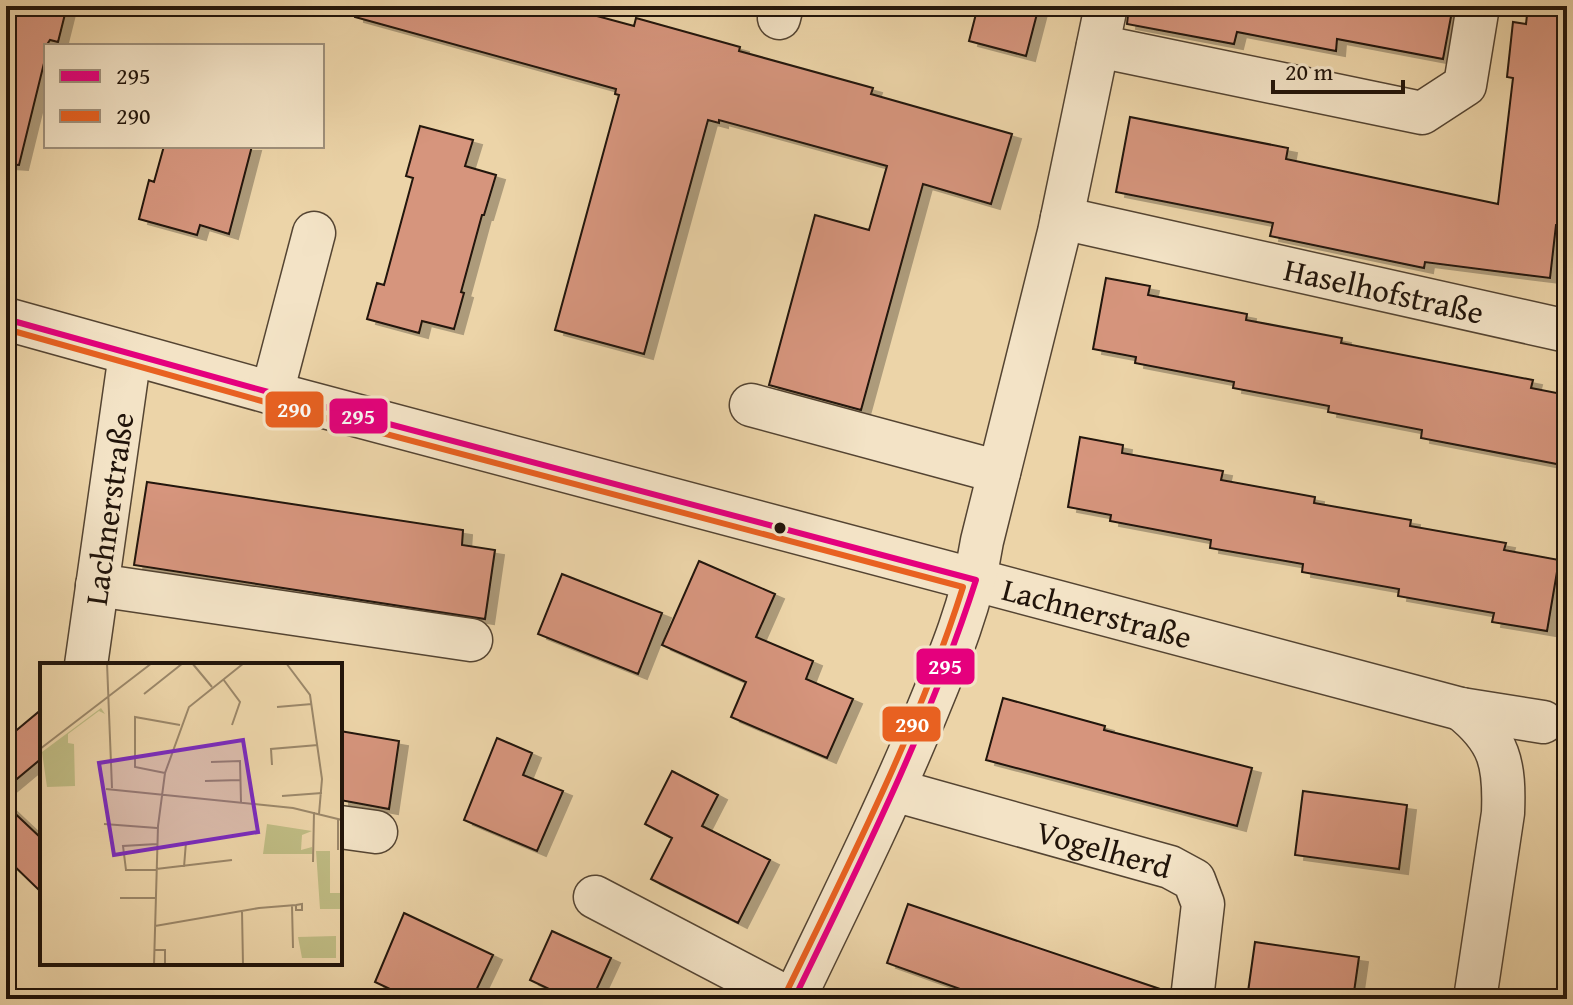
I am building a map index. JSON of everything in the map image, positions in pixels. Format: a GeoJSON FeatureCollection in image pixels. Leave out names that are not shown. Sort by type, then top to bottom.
{"type":"FeatureCollection","features":[{"type":"Feature","properties":{"kind":"street"},"geometry":{"type":"LineString","coordinates":[[595,897],[792,999],[894,790],[961,629],[976,580],[999,472],[1062,218],[1106,6]]}},
{"type":"Feature","properties":{"kind":"street"},"geometry":{"type":"LineString","coordinates":[[1098,46],[1422,113],[1465,85],[1478,6]]}},
{"type":"Feature","properties":{"kind":"street","name":"Haselhofstraße"},"geometry":{"type":"LineString","coordinates":[[1062,218],[1567,331]]}},
{"type":"Feature","properties":{"kind":"street"},"geometry":{"type":"LineString","coordinates":[[272,393],[314,233]]}},
{"type":"Feature","properties":{"kind":"street","name":"Lachnerstraße"},"geometry":{"type":"LineString","coordinates":[[6,319],[272,393],[1461,709],[1543,722]]}},
{"type":"Feature","properties":{"kind":"street","name":"Lachnerstraße"},"geometry":{"type":"LineString","coordinates":[[86,663],[130,354]]}},
{"type":"Feature","properties":{"kind":"street"},"geometry":{"type":"LineString","coordinates":[[751,405],[999,472]]}},
{"type":"Feature","properties":{"kind":"street"},"geometry":{"type":"LineString","coordinates":[[97,585],[471,640]]}},
{"type":"Feature","properties":{"kind":"street","name":"Lachnerstraße"},"geometry":{"type":"LineString","coordinates":[[1461,709],[1487,732],[1497,747],[1504,788],[1503,813],[1475,999]]}},
{"type":"Feature","properties":{"kind":"street","name":"Vogelherd"},"geometry":{"type":"LineString","coordinates":[[894,790],[1170,867],[1194,880],[1203,904],[1192,999]]}},
{"type":"Feature","properties":{"kind":"building"},"geometry":{"type":"Polygon","coordinates":[[[6,6],[67,6],[58,42],[50,40],[44,44],[44,63],[19,165],[6,164],[6,6]]]}},
{"type":"Feature","properties":{"kind":"building"},"geometry":{"type":"Polygon","coordinates":[[[356,6],[560,6],[634,26],[636,18],[740,47],[739,51],[873,88],[871,94],[1012,134],[991,204],[923,184],[861,410],[769,385],[815,215],[869,230],[887,166],[719,120],[719,123],[708,120],[644,354],[555,330],[619,95],[615,94],[616,89],[355,17],[356,6]]]}},
{"type":"Feature","properties":{"kind":"building"},"geometry":{"type":"Polygon","coordinates":[[[978,6],[1039,6],[1026,56],[969,41],[978,6]]]}},
{"type":"Feature","properties":{"kind":"building"},"geometry":{"type":"Polygon","coordinates":[[[1129,6],[1453,6],[1443,59],[1337,39],[1336,51],[1237,32],[1234,44],[1127,24],[1129,6]]]}},
{"type":"Feature","properties":{"kind":"building"},"geometry":{"type":"Polygon","coordinates":[[[1528,6],[1567,6],[1567,226],[1556,225],[1550,278],[1425,262],[1424,268],[1270,236],[1273,223],[1116,192],[1130,117],[1288,148],[1286,159],[1498,204],[1513,78],[1507,77],[1513,22],[1526,24],[1528,6]]]}},
{"type":"Feature","properties":{"kind":"building"},"geometry":{"type":"Polygon","coordinates":[[[420,126],[473,140],[465,166],[496,175],[461,292],[464,293],[454,329],[422,321],[419,333],[367,319],[377,283],[384,285],[413,178],[406,176],[420,126]]]}},
{"type":"Feature","properties":{"kind":"building"},"geometry":{"type":"Polygon","coordinates":[[[163,148],[251,148],[229,234],[200,225],[197,235],[139,219],[149,180],[154,182],[163,148]]]}},
{"type":"Feature","properties":{"kind":"building"},"geometry":{"type":"Polygon","coordinates":[[[1106,278],[1150,286],[1148,295],[1247,314],[1246,320],[1342,338],[1341,343],[1533,380],[1531,388],[1567,395],[1567,466],[1421,438],[1422,430],[1328,412],[1329,406],[1233,388],[1234,382],[1135,363],[1136,357],[1093,349],[1106,278]]]}},
{"type":"Feature","properties":{"kind":"building"},"geometry":{"type":"Polygon","coordinates":[[[1080,437],[1123,445],[1122,453],[1223,471],[1221,480],[1315,497],[1314,503],[1411,520],[1410,526],[1506,543],[1504,550],[1559,560],[1547,631],[1492,622],[1494,613],[1398,596],[1399,589],[1302,572],[1303,564],[1210,548],[1211,540],[1110,521],[1111,515],[1068,507],[1080,437]]]}},
{"type":"Feature","properties":{"kind":"building"},"geometry":{"type":"Polygon","coordinates":[[[147,482],[463,530],[462,545],[495,550],[485,619],[134,565],[147,482]]]}},
{"type":"Feature","properties":{"kind":"building"},"geometry":{"type":"Polygon","coordinates":[[[699,561],[775,594],[756,637],[813,661],[806,679],[853,699],[827,758],[731,717],[746,682],[662,645],[699,561]]]}},
{"type":"Feature","properties":{"kind":"building"},"geometry":{"type":"Polygon","coordinates":[[[562,574],[662,613],[638,674],[538,634],[562,574]]]}},
{"type":"Feature","properties":{"kind":"building"},"geometry":{"type":"Polygon","coordinates":[[[1003,698],[1105,726],[1104,730],[1252,768],[1237,826],[986,760],[1003,698]]]}},
{"type":"Feature","properties":{"kind":"building"},"geometry":{"type":"Polygon","coordinates":[[[40,711],[40,760],[6,788],[6,739],[40,711]]]}},
{"type":"Feature","properties":{"kind":"building"},"geometry":{"type":"Polygon","coordinates":[[[342,731],[399,741],[389,809],[342,800],[342,731]]]}},
{"type":"Feature","properties":{"kind":"building"},"geometry":{"type":"Polygon","coordinates":[[[497,738],[532,753],[523,775],[563,791],[537,851],[464,820],[497,738]]]}},
{"type":"Feature","properties":{"kind":"building"},"geometry":{"type":"Polygon","coordinates":[[[672,771],[718,795],[702,826],[770,860],[738,923],[651,879],[672,838],[645,824],[672,771]]]}},
{"type":"Feature","properties":{"kind":"building"},"geometry":{"type":"Polygon","coordinates":[[[1303,791],[1407,805],[1399,869],[1295,855],[1303,791]]]}},
{"type":"Feature","properties":{"kind":"building"},"geometry":{"type":"Polygon","coordinates":[[[6,805],[40,837],[40,891],[6,858],[6,805]]]}},
{"type":"Feature","properties":{"kind":"building"},"geometry":{"type":"Polygon","coordinates":[[[908,904],[1169,992],[1168,999],[988,999],[887,963],[908,904]]]}},
{"type":"Feature","properties":{"kind":"building"},"geometry":{"type":"Polygon","coordinates":[[[404,913],[493,955],[472,999],[411,999],[375,982],[404,913]]]}},
{"type":"Feature","properties":{"kind":"building"},"geometry":{"type":"Polygon","coordinates":[[[552,931],[611,958],[592,999],[570,999],[530,980],[552,931]]]}},
{"type":"Feature","properties":{"kind":"building"},"geometry":{"type":"Polygon","coordinates":[[[1255,942],[1359,957],[1353,999],[1247,999],[1255,942]]]}},
{"type":"Feature","properties":{"kind":"transit line","name":"295"},"geometry":{"type":"LineString","coordinates":[[6,319],[976,580],[915,740],[794,999]]}},
{"type":"Feature","properties":{"kind":"transit line","name":"290"},"geometry":{"type":"LineString","coordinates":[[6,329],[269,403],[963,587],[904,743],[785,995]]}}]}
